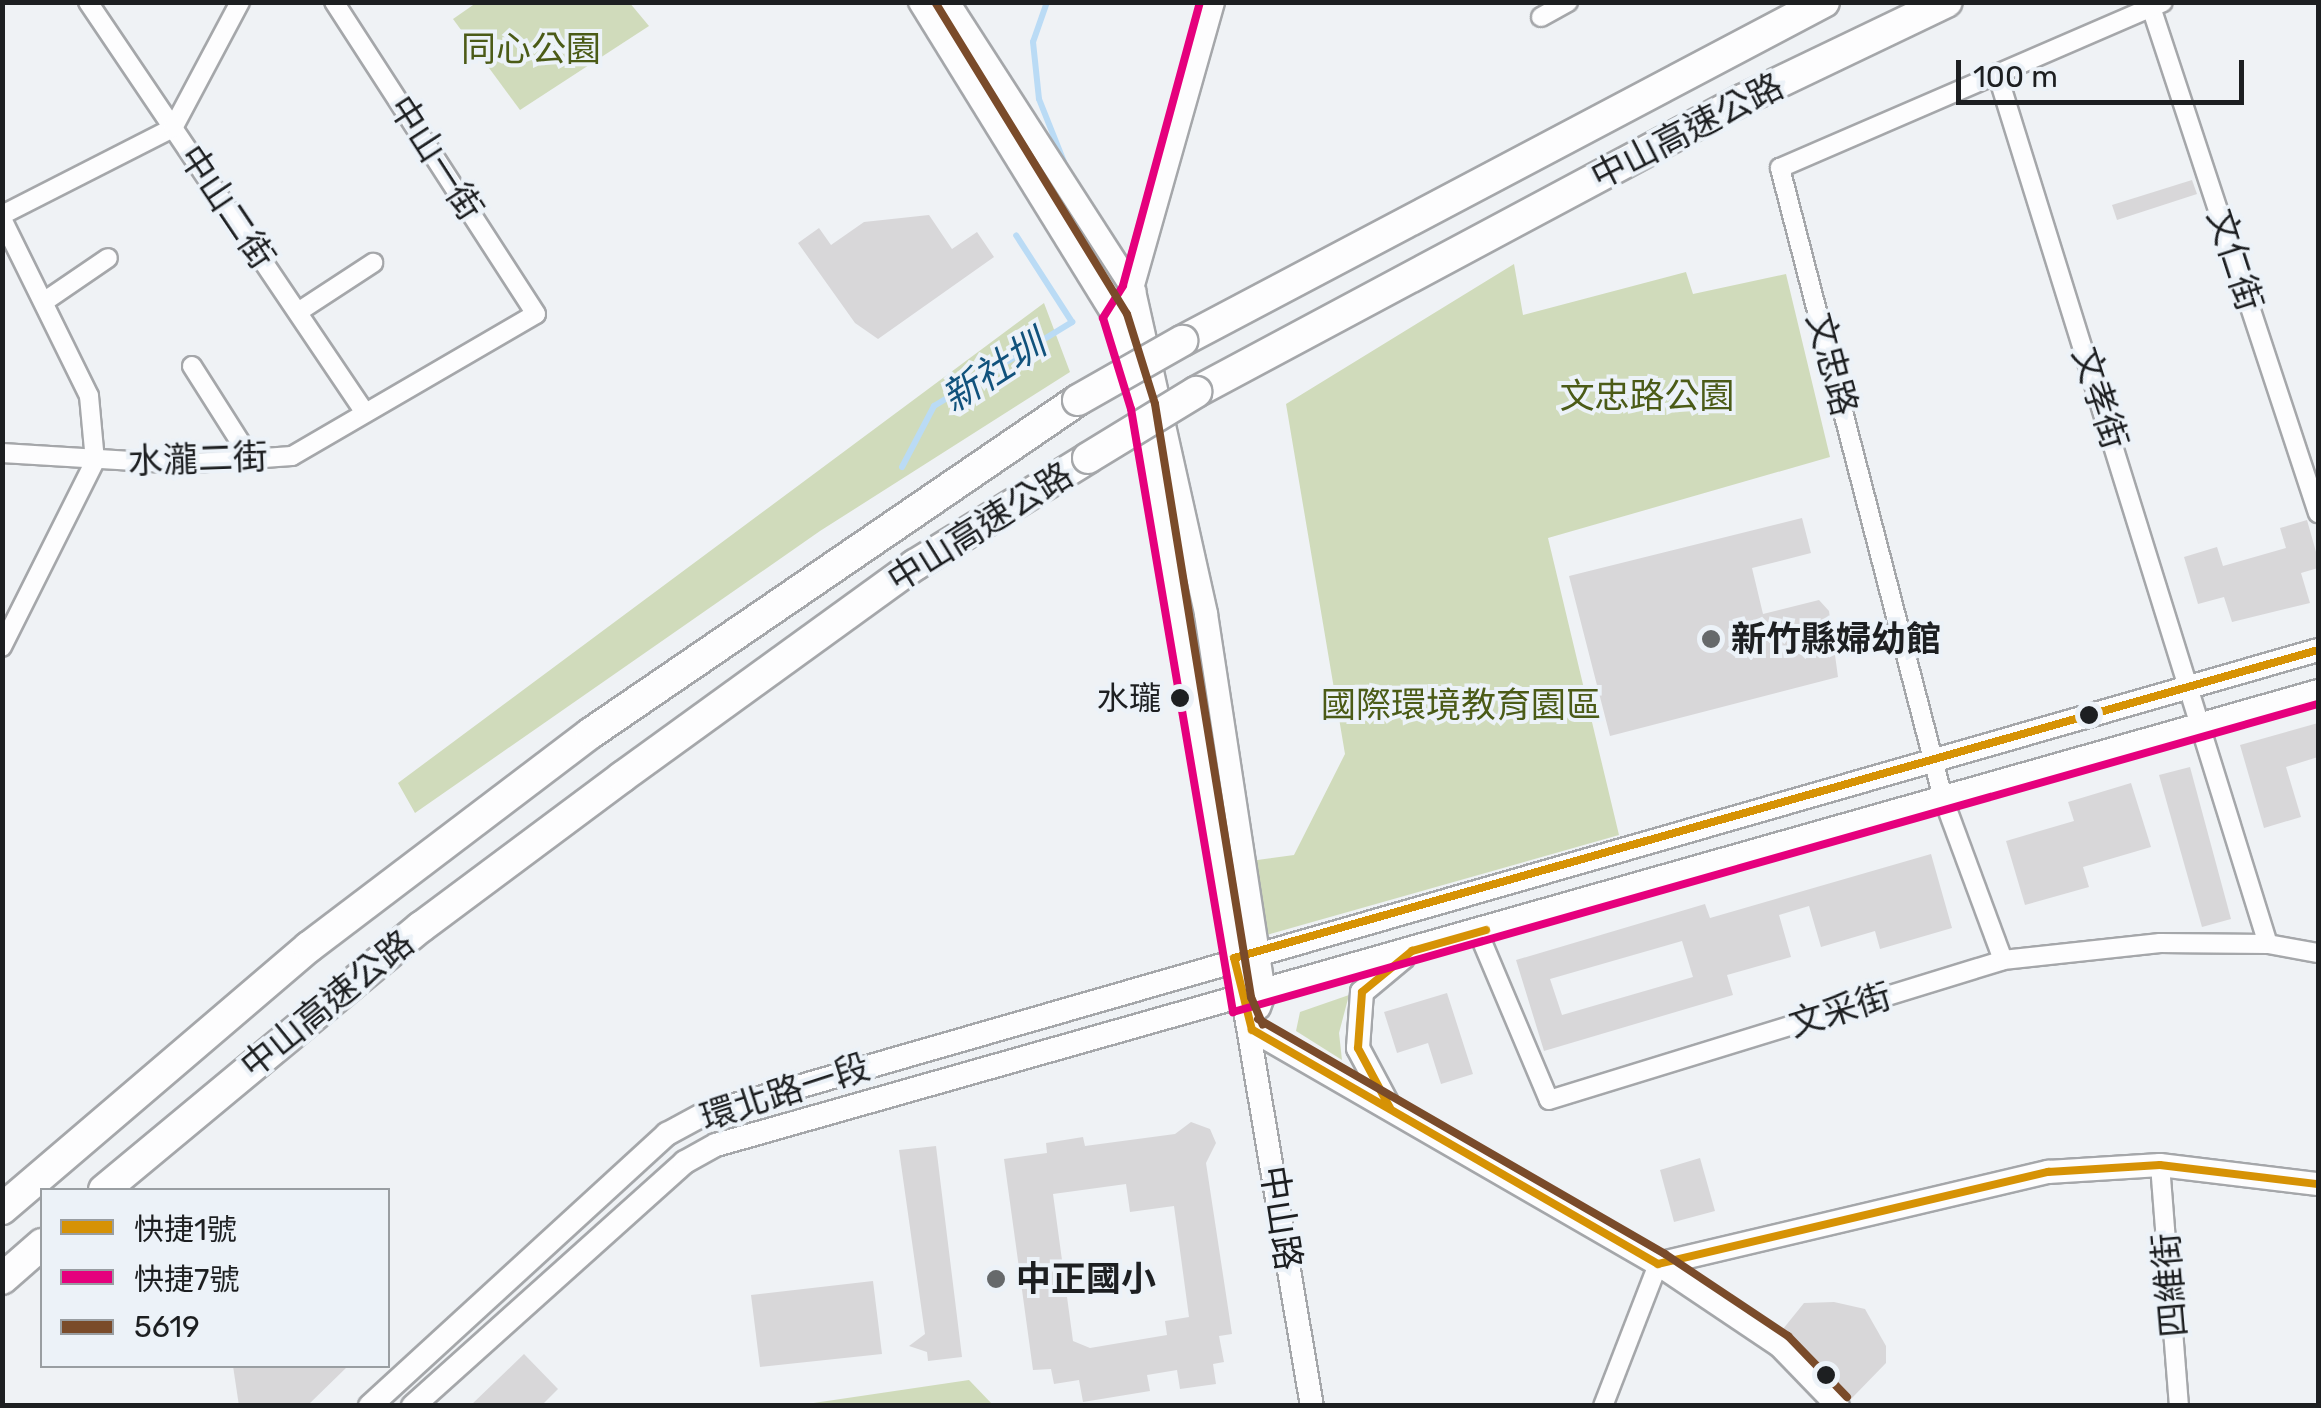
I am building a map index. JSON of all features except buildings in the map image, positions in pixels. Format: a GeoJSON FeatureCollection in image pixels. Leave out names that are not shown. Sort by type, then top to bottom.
{"type":"FeatureCollection","features":[{"type":"Feature","properties":{"kind":"highway","name":"中山高速公路"},"geometry":{"type":"LineString","coordinates":[[2,1209],[309,947],[590,733],[1078,400],[1182,341],[1824,2]]}},
{"type":"Feature","properties":{"kind":"highway","name":"中山高速公路"},"geometry":{"type":"LineString","coordinates":[[106,1188],[421,928],[622,776],[915,565],[1196,392],[1742,100],[1947,2]]}},
{"type":"Feature","properties":{"kind":"highway"},"geometry":{"type":"LineString","coordinates":[[2,1279],[40,1246]]}},
{"type":"Feature","properties":{"kind":"street","name":"中山二街"},"geometry":{"type":"LineString","coordinates":[[88,2],[365,412]]}},
{"type":"Feature","properties":{"kind":"street"},"geometry":{"type":"LineString","coordinates":[[2,648],[94,461],[89,396],[2,217],[173,128],[240,2]]}},
{"type":"Feature","properties":{"kind":"street","name":"中山一街"},"geometry":{"type":"LineString","coordinates":[[334,2],[536,314]]}},
{"type":"Feature","properties":{"kind":"street","name":"中山路"},"geometry":{"type":"LineString","coordinates":[[920,2],[1115,318],[1143,406],[1245,954],[1264,994],[1252,1030]]}},
{"type":"Feature","properties":{"kind":"street","name":"中山路"},"geometry":{"type":"LineString","coordinates":[[948,2],[1134,291],[1206,614],[1245,954],[1239,1001],[1252,1030],[1312,1406]]}},
{"type":"Feature","properties":{"kind":"street"},"geometry":{"type":"LineString","coordinates":[[1115,318],[1134,291],[1213,2]]}},
{"type":"Feature","properties":{"kind":"street"},"geometry":{"type":"LineString","coordinates":[[1541,17],[1568,2]]}},
{"type":"Feature","properties":{"kind":"street","name":"文忠路"},"geometry":{"type":"LineString","coordinates":[[2002,960],[1944,798],[1780,168],[2157,5]]}},
{"type":"Feature","properties":{"kind":"street","name":"文仁街"},"geometry":{"type":"LineString","coordinates":[[2157,5],[2318,513]]}},
{"type":"Feature","properties":{"kind":"street","name":"文孝街"},"geometry":{"type":"LineString","coordinates":[[1996,72],[2268,944]]}},
{"type":"Feature","properties":{"kind":"street"},"geometry":{"type":"LineString","coordinates":[[45,301],[108,258]]}},
{"type":"Feature","properties":{"kind":"street"},"geometry":{"type":"LineString","coordinates":[[298,312],[373,263]]}},
{"type":"Feature","properties":{"kind":"street","name":"水瀧二街"},"geometry":{"type":"LineString","coordinates":[[2,453],[94,461],[292,456],[536,314]]}},
{"type":"Feature","properties":{"kind":"street"},"geometry":{"type":"LineString","coordinates":[[192,366],[250,459]]}},
{"type":"Feature","properties":{"kind":"street","name":"環北路一段"},"geometry":{"type":"LineString","coordinates":[[370,1406],[667,1134],[704,1114],[1245,954],[2318,650]]}},
{"type":"Feature","properties":{"kind":"street","name":"環北路一段"},"geometry":{"type":"LineString","coordinates":[[412,1406],[685,1162],[716,1145],[1264,994],[2318,690]]}},
{"type":"Feature","properties":{"kind":"street","name":"文采街"},"geometry":{"type":"LineString","coordinates":[[1478,932],[1549,1100],[2002,960],[2160,943],[2268,944],[2318,954]]}},
{"type":"Feature","properties":{"kind":"street"},"geometry":{"type":"LineString","coordinates":[[1390,1108],[1358,1048],[1362,992],[1412,951]]}},
{"type":"Feature","properties":{"kind":"street"},"geometry":{"type":"LineString","coordinates":[[1252,1030],[1658,1264],[1780,1346],[1838,1406]]}},
{"type":"Feature","properties":{"kind":"street"},"geometry":{"type":"LineString","coordinates":[[1658,1264],[2048,1172],[2160,1165],[2318,1184]]}},
{"type":"Feature","properties":{"kind":"street","name":"四維街"},"geometry":{"type":"LineString","coordinates":[[2160,1165],[2179,1406]]}},
{"type":"Feature","properties":{"kind":"street"},"geometry":{"type":"LineString","coordinates":[[1603,1406],[1658,1264]]}},
{"type":"Feature","properties":{"kind":"green space","name":"同心公園"},"geometry":{"type":"Polygon","coordinates":[[[629,2],[649,26],[520,110],[453,19],[476,3],[629,2]]]}},
{"type":"Feature","properties":{"kind":"green space","name":"國際環境教育園區"},"geometry":{"type":"Polygon","coordinates":[[[1514,264],[1523,315],[1686,272],[1693,294],[1786,274],[1830,457],[1548,538],[1619,835],[1263,936],[1250,861],[1294,855],[1345,754],[1286,404],[1514,264]]]}},
{"type":"Feature","properties":{"kind":"green space"},"geometry":{"type":"Polygon","coordinates":[[[1044,303],[1070,372],[820,531],[415,813],[398,783],[1044,303]]]}},
{"type":"Feature","properties":{"kind":"green space"},"geometry":{"type":"Polygon","coordinates":[[[1349,995],[1339,1033],[1342,1060],[1296,1031],[1300,1012],[1349,995]]]}},
{"type":"Feature","properties":{"kind":"green space"},"geometry":{"type":"Polygon","coordinates":[[[969,1380],[993,1405],[800,1405],[969,1380]]]}},
{"type":"Feature","properties":{"kind":"waterway","name":"新社圳"},"geometry":{"type":"LineString","coordinates":[[1047,2],[1033,42],[1039,99],[1070,177]]}},
{"type":"Feature","properties":{"kind":"waterway","name":"新社圳"},"geometry":{"type":"LineString","coordinates":[[902,467],[934,406],[1072,322],[1016,235]]}},
{"type":"Feature","properties":{"kind":"transit line","name":"5619"},"geometry":{"type":"LineString","coordinates":[[935,2],[1127,314],[1155,404],[1251,997],[1263,1025]]}},
{"type":"Feature","properties":{"kind":"transit line","name":"快捷7號"},"geometry":{"type":"LineString","coordinates":[[1200,2],[1123,286],[1103,318],[1131,409],[1233,1012],[2318,704]]}},
{"type":"Feature","properties":{"kind":"transit line","name":"快捷1號"},"geometry":{"type":"LineString","coordinates":[[1658,1264],[1252,1030],[1234,958],[2318,650]]}},
{"type":"Feature","properties":{"kind":"transit line","name":"快捷1號"},"geometry":{"type":"LineString","coordinates":[[1390,1108],[1358,1048],[1362,992],[1412,951],[1486,930]]}},
{"type":"Feature","properties":{"kind":"transit line","name":"5619"},"geometry":{"type":"LineString","coordinates":[[1258,1019],[1665,1254],[1788,1336],[1847,1397]]}},
{"type":"Feature","properties":{"kind":"transit line","name":"快捷1號"},"geometry":{"type":"LineString","coordinates":[[1658,1264],[2048,1172],[2160,1165],[2318,1184]]}},
{"type":"Feature","properties":{"kind":"place","name":"新竹縣婦幼館"},"geometry":{"type":"Point","coordinates":[1711,639]}},
{"type":"Feature","properties":{"kind":"place","name":"水瓏"},"geometry":{"type":"Point","coordinates":[1180,698]}},
{"type":"Feature","properties":{"kind":"place","name":"中正國小"},"geometry":{"type":"Point","coordinates":[996,1279]}},
{"type":"Feature","properties":{"kind":"park label","name":"文忠路公園"},"geometry":{"type":"Point","coordinates":[1647,396]}}]}
